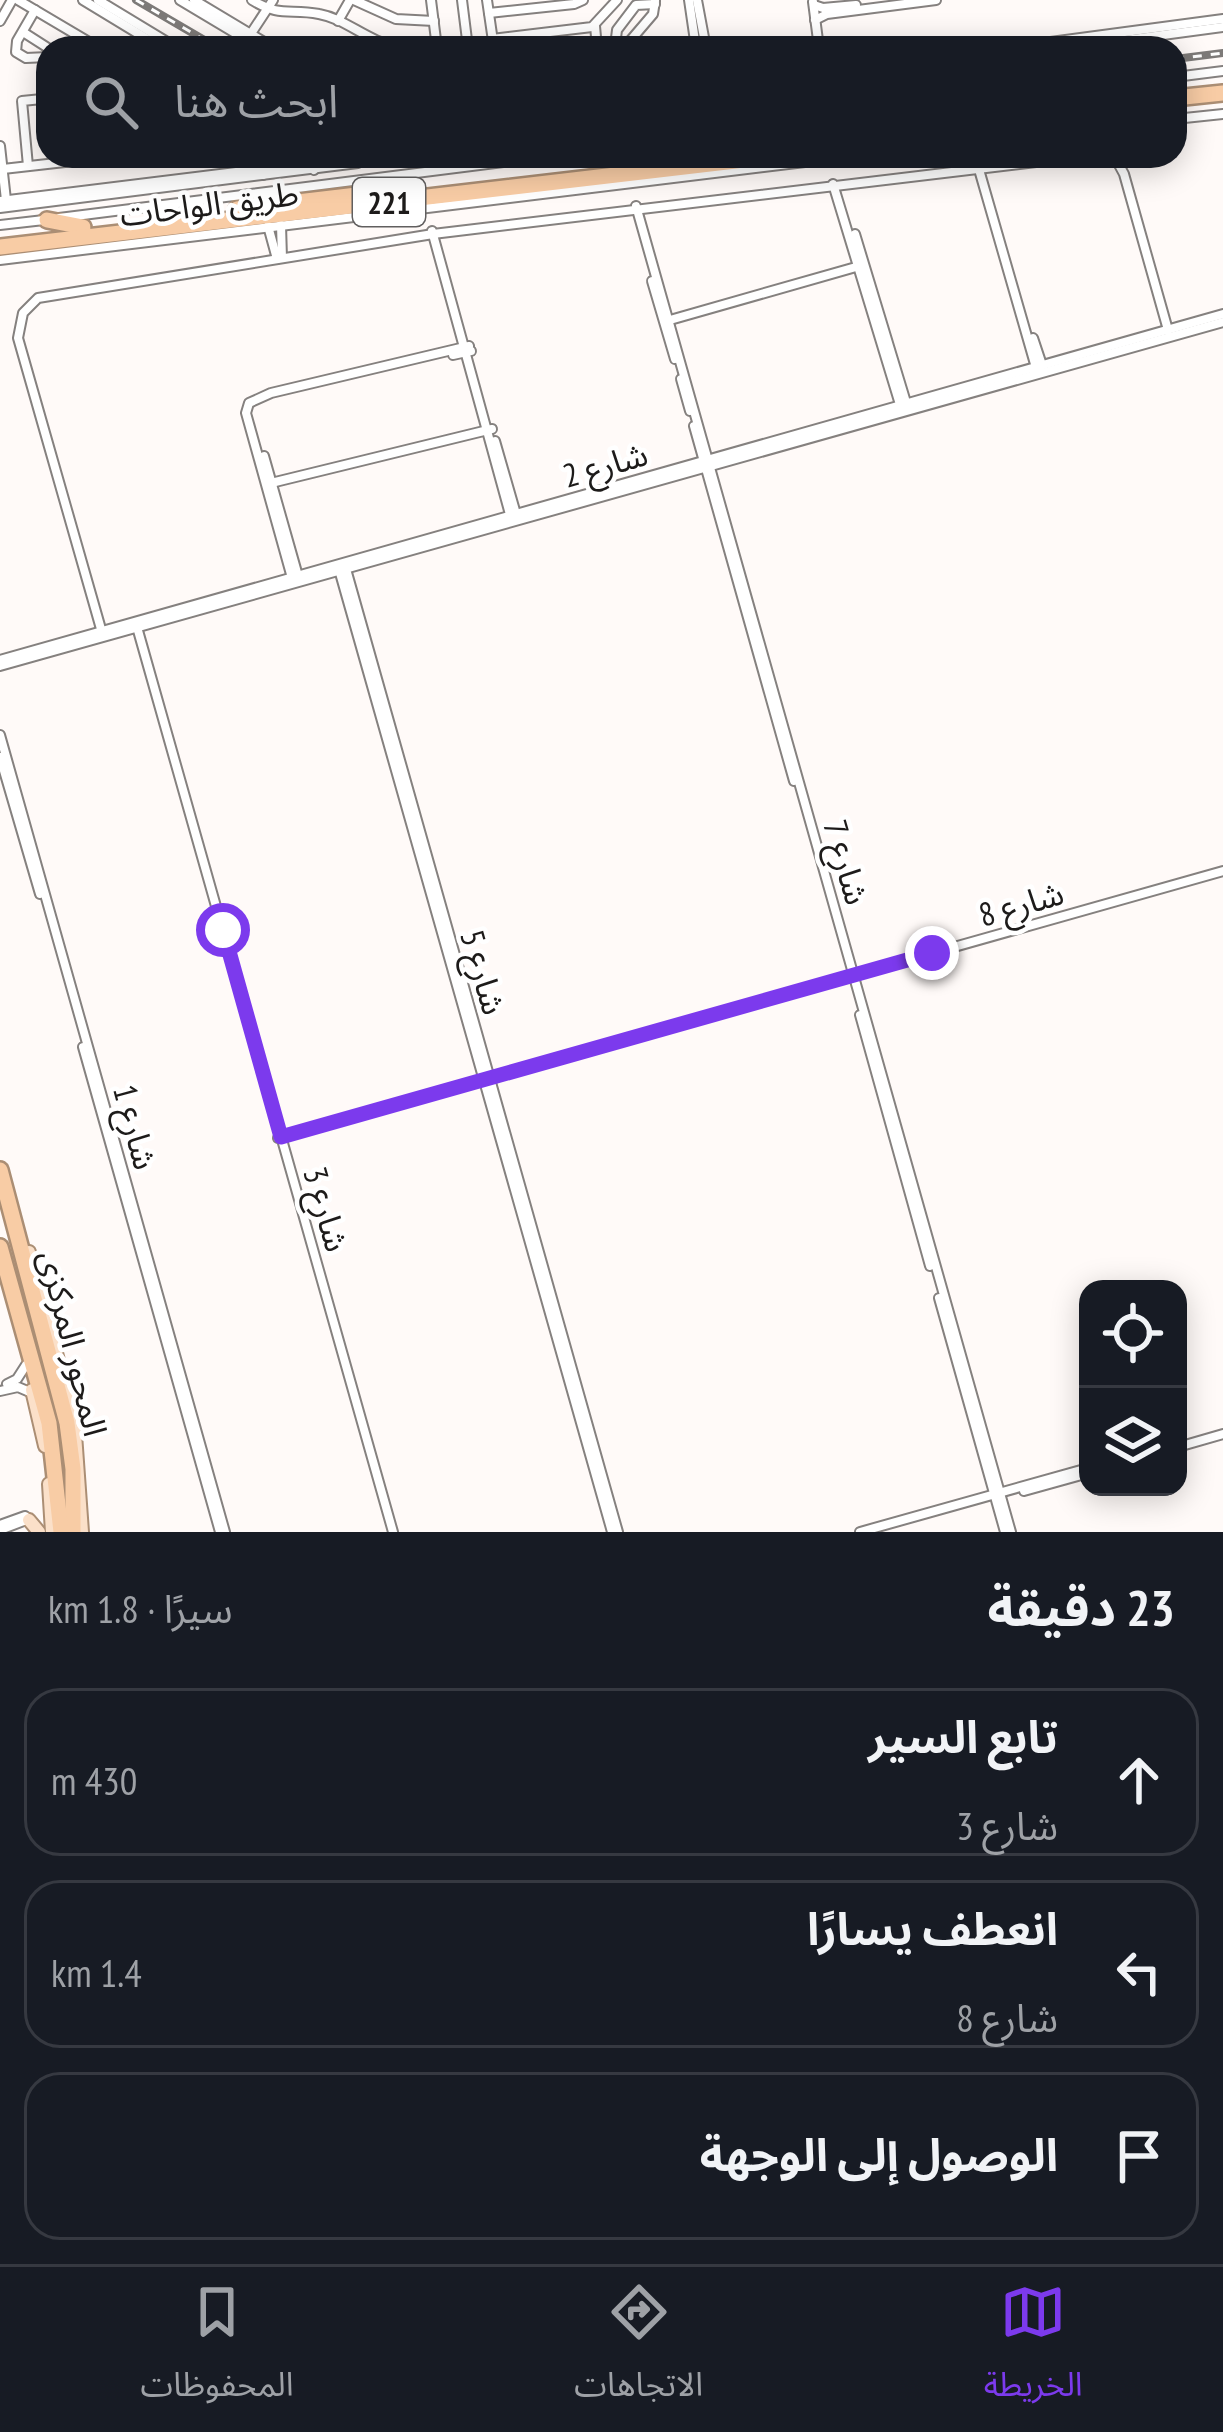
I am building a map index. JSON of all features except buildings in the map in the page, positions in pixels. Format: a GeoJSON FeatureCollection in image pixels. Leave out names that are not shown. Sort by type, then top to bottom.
{"type":"FeatureCollection","features":[{"type":"Feature","properties":{"kind":"highway"},"geometry":{"type":"LineString","coordinates":[[1187,104],[1222,109]]}},
{"type":"Feature","properties":{"kind":"highway","name":"طريق الواحات"},"geometry":{"type":"LineString","coordinates":[[0,237],[92,237],[615,168]]}},
{"type":"Feature","properties":{"kind":"highway","name":"طريق الواحات"},"geometry":{"type":"LineString","coordinates":[[0,248],[669,168]]}},
{"type":"Feature","properties":{"kind":"highway"},"geometry":{"type":"LineString","coordinates":[[586,187],[624,173]]}},
{"type":"Feature","properties":{"kind":"highway"},"geometry":{"type":"LineString","coordinates":[[246,218],[274,225]]}},
{"type":"Feature","properties":{"kind":"highway"},"geometry":{"type":"LineString","coordinates":[[47,220],[92,237]]}},
{"type":"Feature","properties":{"kind":"highway","name":"المحور المركزى"},"geometry":{"type":"LineString","coordinates":[[0,1170],[67,1423],[78,1532]]}},
{"type":"Feature","properties":{"kind":"highway","name":"المحور المركزى"},"geometry":{"type":"LineString","coordinates":[[0,1247],[52,1440],[56,1532]]}},
{"type":"Feature","properties":{"kind":"main road"},"geometry":{"type":"LineString","coordinates":[[2,1286],[34,1394],[56,1532]]}},
{"type":"Feature","properties":{"kind":"street"},"geometry":{"type":"LineString","coordinates":[[0,17],[12,0],[77,36]]}},
{"type":"Feature","properties":{"kind":"street"},"geometry":{"type":"LineString","coordinates":[[82,0],[155,36]]}},
{"type":"Feature","properties":{"kind":"street"},"geometry":{"type":"LineString","coordinates":[[98,0],[145,36]]}},
{"type":"Feature","properties":{"kind":"street"},"geometry":{"type":"LineString","coordinates":[[180,0],[240,36]]}},
{"type":"Feature","properties":{"kind":"street"},"geometry":{"type":"LineString","coordinates":[[194,0],[250,35],[270,4]]}},
{"type":"Feature","properties":{"kind":"street"},"geometry":{"type":"LineString","coordinates":[[253,0],[284,14],[318,13],[360,36]]}},
{"type":"Feature","properties":{"kind":"street"},"geometry":{"type":"LineString","coordinates":[[284,14],[293,0]]}},
{"type":"Feature","properties":{"kind":"street"},"geometry":{"type":"LineString","coordinates":[[338,21],[352,0],[395,20],[434,21]]}},
{"type":"Feature","properties":{"kind":"street"},"geometry":{"type":"LineString","coordinates":[[431,0],[435,36]]}},
{"type":"Feature","properties":{"kind":"street"},"geometry":{"type":"LineString","coordinates":[[460,0],[464,36]]}},
{"type":"Feature","properties":{"kind":"street"},"geometry":{"type":"LineString","coordinates":[[487,0],[492,36]]}},
{"type":"Feature","properties":{"kind":"street"},"geometry":{"type":"LineString","coordinates":[[489,13],[583,0]]}},
{"type":"Feature","properties":{"kind":"street"},"geometry":{"type":"LineString","coordinates":[[596,36],[596,26],[617,0]]}},
{"type":"Feature","properties":{"kind":"street"},"geometry":{"type":"LineString","coordinates":[[693,0],[693,36]]}},
{"type":"Feature","properties":{"kind":"street"},"geometry":{"type":"LineString","coordinates":[[693,0],[703,36]]}},
{"type":"Feature","properties":{"kind":"street"},"geometry":{"type":"LineString","coordinates":[[812,2],[826,8],[900,0]]}},
{"type":"Feature","properties":{"kind":"street"},"geometry":{"type":"LineString","coordinates":[[815,20],[827,14],[936,0]]}},
{"type":"Feature","properties":{"kind":"street"},"geometry":{"type":"LineString","coordinates":[[616,36],[636,5],[655,2],[653,14],[634,36]]}},
{"type":"Feature","properties":{"kind":"street"},"geometry":{"type":"LineString","coordinates":[[812,2],[816,36]]}},
{"type":"Feature","properties":{"kind":"street"},"geometry":{"type":"LineString","coordinates":[[812,2],[815,36]]}},
{"type":"Feature","properties":{"kind":"street"},"geometry":{"type":"LineString","coordinates":[[35,10],[15,47],[18,55],[36,53]]}},
{"type":"Feature","properties":{"kind":"street"},"geometry":{"type":"LineString","coordinates":[[1125,36],[1223,23]]}},
{"type":"Feature","properties":{"kind":"street"},"geometry":{"type":"LineString","coordinates":[[535,36],[596,26]]}},
{"type":"Feature","properties":{"kind":"street"},"geometry":{"type":"LineString","coordinates":[[23,32],[36,42]]}},
{"type":"Feature","properties":{"kind":"street"},"geometry":{"type":"LineString","coordinates":[[1187,76],[1223,71]]}},
{"type":"Feature","properties":{"kind":"street"},"geometry":{"type":"LineString","coordinates":[[28,166],[20,109],[22,101],[36,100]]}},
{"type":"Feature","properties":{"kind":"street"},"geometry":{"type":"LineString","coordinates":[[1187,116],[1222,109]]}},
{"type":"Feature","properties":{"kind":"street"},"geometry":{"type":"LineString","coordinates":[[0,146],[1,201],[184,186],[259,173]]}},
{"type":"Feature","properties":{"kind":"street"},"geometry":{"type":"LineString","coordinates":[[3,169],[36,164]]}},
{"type":"Feature","properties":{"kind":"street"},"geometry":{"type":"LineString","coordinates":[[259,168],[259,173]]}},
{"type":"Feature","properties":{"kind":"street"},"geometry":{"type":"LineString","coordinates":[[27,201],[329,168]]}},
{"type":"Feature","properties":{"kind":"street","name":"طريق الواحات"},"geometry":{"type":"LineString","coordinates":[[0,225],[454,168]]}},
{"type":"Feature","properties":{"kind":"street","name":"طريق الواحات"},"geometry":{"type":"LineString","coordinates":[[0,260],[92,237],[274,225],[751,168]]}},
{"type":"Feature","properties":{"kind":"street"},"geometry":{"type":"LineString","coordinates":[[101,634],[18,338],[23,313],[38,296],[434,231],[965,168]]}},
{"type":"Feature","properties":{"kind":"street"},"geometry":{"type":"LineString","coordinates":[[982,168],[1038,369]]}},
{"type":"Feature","properties":{"kind":"street"},"geometry":{"type":"LineString","coordinates":[[1121,168],[1129,181]]}},
{"type":"Feature","properties":{"kind":"street"},"geometry":{"type":"LineString","coordinates":[[1127,168],[1169,332]]}},
{"type":"Feature","properties":{"kind":"street"},"geometry":{"type":"LineString","coordinates":[[201,183],[202,199]]}},
{"type":"Feature","properties":{"kind":"street"},"geometry":{"type":"LineString","coordinates":[[836,184],[905,408]]}},
{"type":"Feature","properties":{"kind":"street"},"geometry":{"type":"LineString","coordinates":[[184,186],[186,201]]}},
{"type":"Feature","properties":{"kind":"street","name":"شارع 7"},"geometry":{"type":"LineString","coordinates":[[634,207],[1008,1532]]}},
{"type":"Feature","properties":{"kind":"street"},"geometry":{"type":"LineString","coordinates":[[274,225],[279,256]]}},
{"type":"Feature","properties":{"kind":"street"},"geometry":{"type":"LineString","coordinates":[[434,231],[513,517]]}},
{"type":"Feature","properties":{"kind":"street"},"geometry":{"type":"LineString","coordinates":[[667,323],[862,268]]}},
{"type":"Feature","properties":{"kind":"street","name":"شارع 2"},"geometry":{"type":"LineString","coordinates":[[0,663],[1223,318]]}},
{"type":"Feature","properties":{"kind":"street"},"geometry":{"type":"LineString","coordinates":[[295,577],[257,443],[252,406],[282,393],[468,349]]}},
{"type":"Feature","properties":{"kind":"street"},"geometry":{"type":"LineString","coordinates":[[268,482],[489,428]]}},
{"type":"Feature","properties":{"kind":"street","name":"شارع 2"},"geometry":{"type":"LineString","coordinates":[[134,625],[341,567]]}},
{"type":"Feature","properties":{"kind":"street","name":"شارع 5"},"geometry":{"type":"LineString","coordinates":[[341,567],[615,1532]]}},
{"type":"Feature","properties":{"kind":"street","name":"شارع 3"},"geometry":{"type":"LineString","coordinates":[[134,625],[391,1532]]}},
{"type":"Feature","properties":{"kind":"street","name":"شارع 1"},"geometry":{"type":"LineString","coordinates":[[0,735],[223,1532]]}},
{"type":"Feature","properties":{"kind":"street","name":"شارع 1"},"geometry":{"type":"LineString","coordinates":[[0,757],[25,832]]}},
{"type":"Feature","properties":{"kind":"street","name":"شارع 8"},"geometry":{"type":"LineString","coordinates":[[280,1140],[1223,873]]}},
{"type":"Feature","properties":{"kind":"street"},"geometry":{"type":"LineString","coordinates":[[0,1387],[17,1379],[26,1365]]}},
{"type":"Feature","properties":{"kind":"street"},"geometry":{"type":"LineString","coordinates":[[0,1387],[18,1387],[34,1394]]}},
{"type":"Feature","properties":{"kind":"street"},"geometry":{"type":"LineString","coordinates":[[1187,1442],[1223,1432]]}},
{"type":"Feature","properties":{"kind":"street"},"geometry":{"type":"LineString","coordinates":[[878,1532],[1079,1473]]}},
{"type":"Feature","properties":{"kind":"street"},"geometry":{"type":"LineString","coordinates":[[860,1532],[998,1496]]}},
{"type":"Feature","properties":{"kind":"street"},"geometry":{"type":"LineString","coordinates":[[0,1527],[35,1527]]}},
{"type":"Feature","properties":{"kind":"railway"},"geometry":{"type":"LineString","coordinates":[[136,0],[198,36]]}},
{"type":"Feature","properties":{"kind":"railway"},"geometry":{"type":"LineString","coordinates":[[1187,58],[1223,53]]}},
{"type":"Feature","properties":{"kind":"route"},"geometry":{"type":"LineString","coordinates":[[223,930],[281,1137],[932,953]]}}]}
